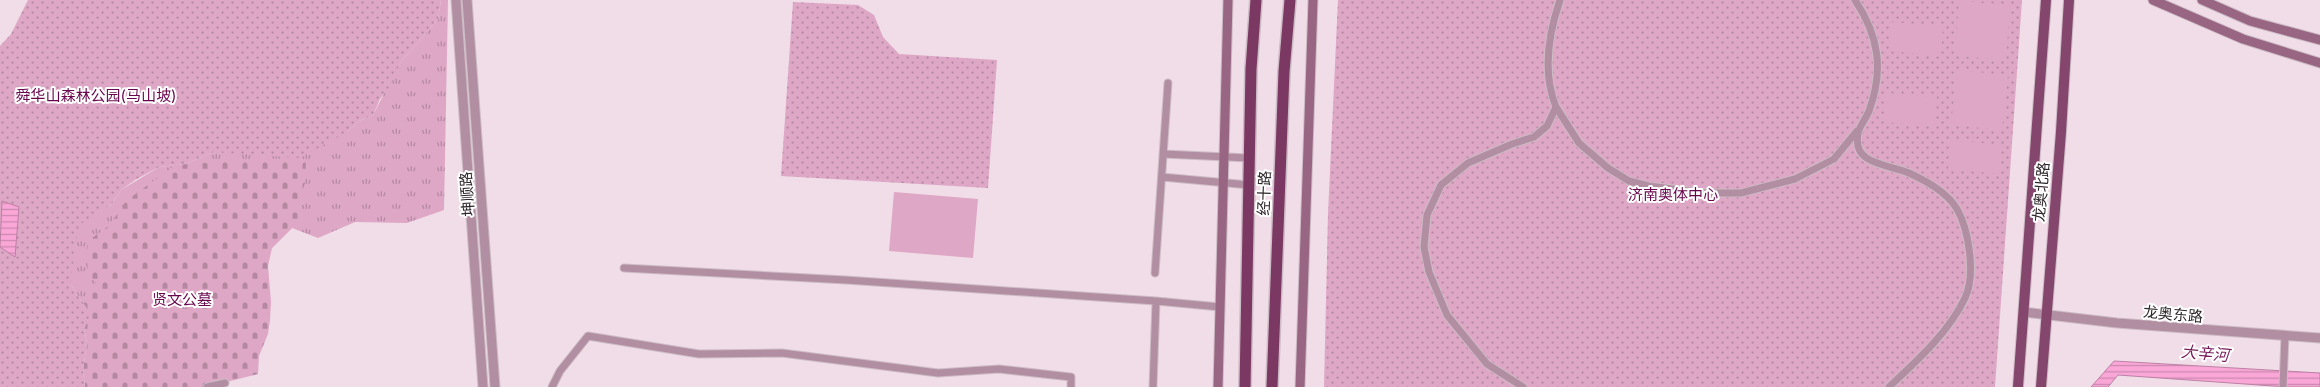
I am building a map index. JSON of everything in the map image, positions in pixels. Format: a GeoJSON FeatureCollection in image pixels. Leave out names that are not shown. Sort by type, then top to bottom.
{"type":"FeatureCollection","features":[{"type":"Feature","properties":{"kind":"highway","name":"经十路"},"geometry":{"type":"LineString","coordinates":[[1245,387],[1251,69],[1256,0]]}},
{"type":"Feature","properties":{"kind":"highway","name":"经十路"},"geometry":{"type":"LineString","coordinates":[[1272,387],[1284,72],[1290,0]]}},
{"type":"Feature","properties":{"kind":"main road"},"geometry":{"type":"LineString","coordinates":[[1218,387],[1228,0]]}},
{"type":"Feature","properties":{"kind":"main road"},"geometry":{"type":"LineString","coordinates":[[1300,387],[1314,0]]}},
{"type":"Feature","properties":{"kind":"main road","name":"龙奥北路"},"geometry":{"type":"LineString","coordinates":[[2018,387],[2046,0]]}},
{"type":"Feature","properties":{"kind":"main road","name":"龙奥北路"},"geometry":{"type":"LineString","coordinates":[[2041,387],[2061,132],[2069,0]]}},
{"type":"Feature","properties":{"kind":"main road"},"geometry":{"type":"LineString","coordinates":[[2153,0],[2243,39],[2320,63]]}},
{"type":"Feature","properties":{"kind":"main road"},"geometry":{"type":"LineString","coordinates":[[2202,0],[2250,21],[2320,40]]}},
{"type":"Feature","properties":{"kind":"street","name":"坤顺路"},"geometry":{"type":"LineString","coordinates":[[456,0],[484,387]]}},
{"type":"Feature","properties":{"kind":"street","name":"坤顺路"},"geometry":{"type":"LineString","coordinates":[[467,0],[495,387]]}},
{"type":"Feature","properties":{"kind":"street"},"geometry":{"type":"LineString","coordinates":[[1560,0],[1552,21],[1547,49],[1552,97],[1578,144],[1608,168],[1629,181],[1649,186],[1704,194],[1741,193],[1795,179],[1834,159],[1857,131],[1868,114],[1875,91],[1878,63],[1876,40],[1855,0]]}},
{"type":"Feature","properties":{"kind":"street"},"geometry":{"type":"LineString","coordinates":[[1155,273],[1168,83]]}},
{"type":"Feature","properties":{"kind":"street"},"geometry":{"type":"LineString","coordinates":[[1523,387],[1487,364],[1448,315],[1428,272],[1424,247],[1427,216],[1441,185],[1454,174],[1468,163],[1512,144],[1534,137],[1547,126],[1556,107]]}},
{"type":"Feature","properties":{"kind":"street"},"geometry":{"type":"LineString","coordinates":[[1857,131],[1858,148],[1866,159],[1909,173],[1938,189],[1957,208],[1968,240],[1970,270],[1966,297],[1924,354],[1889,387]]}},
{"type":"Feature","properties":{"kind":"street"},"geometry":{"type":"LineString","coordinates":[[1163,154],[1249,158]]}},
{"type":"Feature","properties":{"kind":"street"},"geometry":{"type":"LineString","coordinates":[[1162,177],[1249,186]]}},
{"type":"Feature","properties":{"kind":"street"},"geometry":{"type":"LineString","coordinates":[[624,268],[846,280],[1156,301],[1220,308]]}},
{"type":"Feature","properties":{"kind":"street"},"geometry":{"type":"LineString","coordinates":[[1153,387],[1156,301]]}},
{"type":"Feature","properties":{"kind":"street","name":"龙奥东路"},"geometry":{"type":"LineString","coordinates":[[2024,312],[2136,325],[2320,338]]}},
{"type":"Feature","properties":{"kind":"street"},"geometry":{"type":"LineString","coordinates":[[552,387],[560,371],[588,336],[699,354],[782,353],[938,373],[998,369],[1071,377],[1070,387]]}},
{"type":"Feature","properties":{"kind":"street"},"geometry":{"type":"LineString","coordinates":[[2283,387],[2285,336]]}},
{"type":"Feature","properties":{"kind":"street"},"geometry":{"type":"LineString","coordinates":[[206,387],[225,383]]}},
{"type":"Feature","properties":{"kind":"green space","name":"舜华山森林公园(马山坡)"},"geometry":{"type":"Polygon","coordinates":[[[28,0],[441,0],[438,19],[400,63],[390,86],[380,99],[373,115],[359,121],[347,132],[300,158],[214,152],[185,164],[159,167],[121,190],[111,205],[79,225],[70,284],[91,314],[84,329],[87,343],[83,370],[85,387],[0,387],[0,46],[11,34],[28,0]]]}},
{"type":"Feature","properties":{"kind":"green space"},"geometry":{"type":"Polygon","coordinates":[[[441,0],[448,0],[444,210],[407,223],[355,222],[318,238],[292,228],[272,248],[133,295],[83,303],[70,284],[24,254],[111,205],[121,190],[159,167],[185,164],[214,152],[347,132],[359,121],[373,115],[400,63],[438,19],[441,0]]]}},
{"type":"Feature","properties":{"kind":"green space","name":"济南奥体中心"},"geometry":{"type":"Polygon","coordinates":[[[1338,0],[2022,0],[1995,387],[1324,387],[1328,214],[1338,0]]]}},
{"type":"Feature","properties":{"kind":"green space"},"geometry":{"type":"Polygon","coordinates":[[[1959,1],[2010,5],[2006,60],[1955,56],[1959,1]]]}},
{"type":"Feature","properties":{"kind":"green space"},"geometry":{"type":"Polygon","coordinates":[[[793,2],[858,5],[874,15],[883,37],[899,54],[997,60],[988,188],[781,176],[793,2]]]}},
{"type":"Feature","properties":{"kind":"green space"},"geometry":{"type":"Polygon","coordinates":[[[1891,22],[1943,26],[1941,56],[1889,51],[1891,22]]]}},
{"type":"Feature","properties":{"kind":"green space"},"geometry":{"type":"Polygon","coordinates":[[[1957,70],[2008,75],[2002,130],[1951,125],[1957,70]]]}},
{"type":"Feature","properties":{"kind":"green space"},"geometry":{"type":"Polygon","coordinates":[[[1886,93],[1937,97],[1935,126],[1883,122],[1886,93]]]}},
{"type":"Feature","properties":{"kind":"green space"},"geometry":{"type":"Polygon","coordinates":[[[1951,140],[2002,145],[2000,174],[1948,169],[1951,140]]]}},
{"type":"Feature","properties":{"kind":"green space","name":"贤文公墓"},"geometry":{"type":"Polygon","coordinates":[[[258,159],[306,160],[305,183],[298,203],[298,218],[292,228],[272,248],[268,266],[271,302],[270,320],[268,334],[259,356],[258,374],[207,387],[85,387],[83,370],[87,343],[84,329],[90,314],[83,303],[95,290],[96,282],[89,272],[86,263],[88,241],[110,225],[126,201],[175,165],[258,159]]]}},
{"type":"Feature","properties":{"kind":"green space"},"geometry":{"type":"Polygon","coordinates":[[[894,192],[978,199],[973,258],[889,251],[894,192]]]}},
{"type":"Feature","properties":{"kind":"shaded area"},"geometry":{"type":"Polygon","coordinates":[[[2,201],[19,207],[15,257],[0,247],[2,201]]]}},
{"type":"Feature","properties":{"kind":"shaded area"},"geometry":{"type":"Polygon","coordinates":[[[2114,361],[2320,373],[2320,387],[2287,387],[2118,375],[2108,387],[2091,387],[2114,361]]]}},
{"type":"Feature","properties":{"kind":"water label","name":"大辛河"},"geometry":{"type":"Point","coordinates":[2205,353]}}]}
